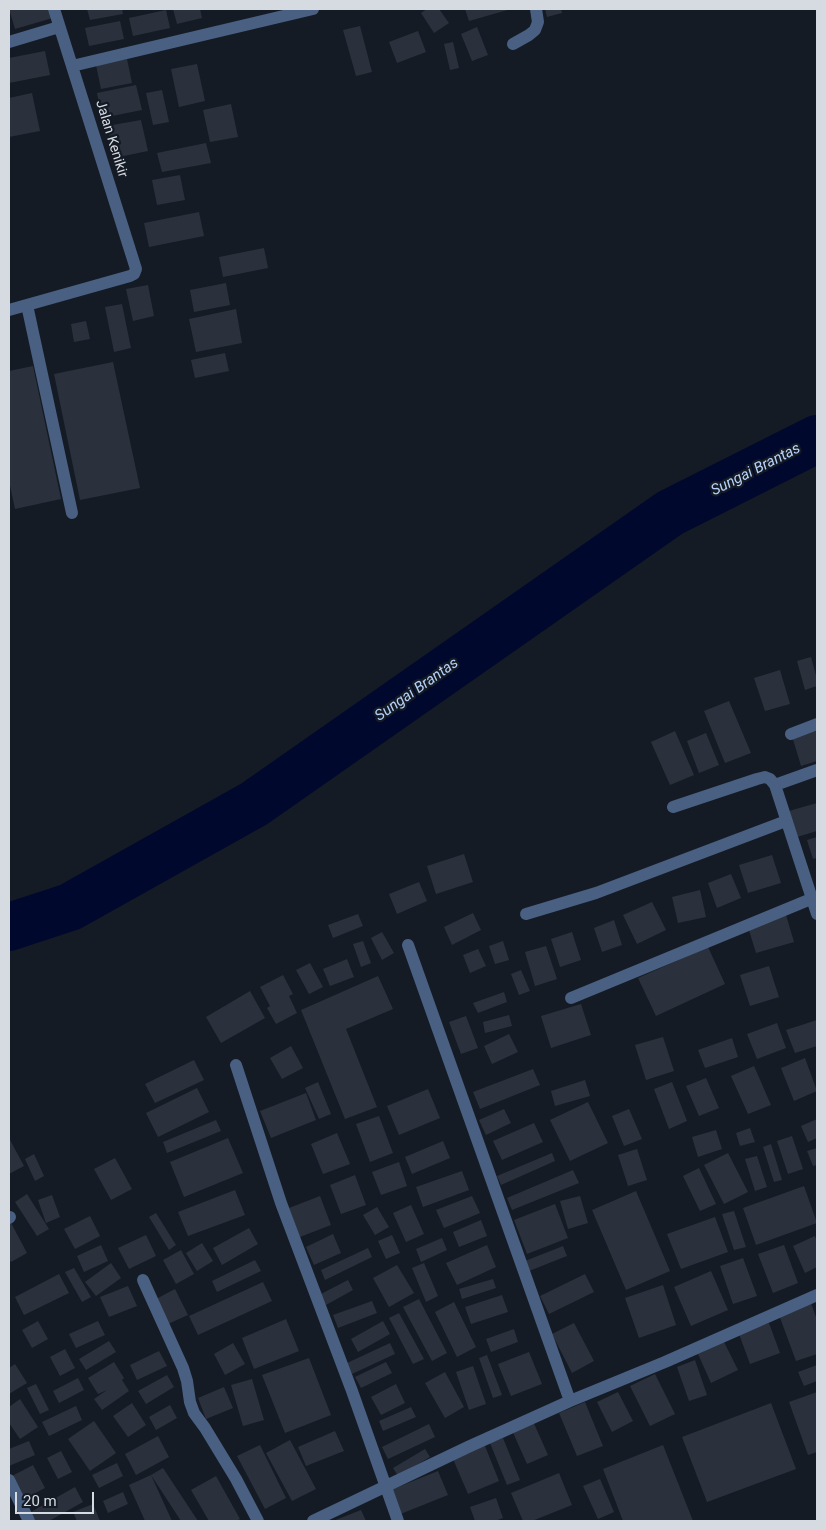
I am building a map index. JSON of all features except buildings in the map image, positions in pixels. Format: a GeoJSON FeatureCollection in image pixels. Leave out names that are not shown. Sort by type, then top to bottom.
{"type":"FeatureCollection","features":[{"type":"Feature","properties":{"kind":"street","name":"Jalan Kenikir"},"geometry":{"type":"LineString","coordinates":[[27,305],[130,276],[134,274],[136,269],[54,9]]}},
{"type":"Feature","properties":{"kind":"street"},"geometry":{"type":"LineString","coordinates":[[72,66],[313,9]]}},
{"type":"Feature","properties":{"kind":"street"},"geometry":{"type":"LineString","coordinates":[[513,44],[529,36],[535,30],[538,22],[536,9]]}},
{"type":"Feature","properties":{"kind":"street"},"geometry":{"type":"LineString","coordinates":[[9,42],[59,27]]}},
{"type":"Feature","properties":{"kind":"street"},"geometry":{"type":"LineString","coordinates":[[9,310],[27,305],[72,513]]}},
{"type":"Feature","properties":{"kind":"street"},"geometry":{"type":"LineString","coordinates":[[791,734],[817,724]]}},
{"type":"Feature","properties":{"kind":"street"},"geometry":{"type":"LineString","coordinates":[[775,785],[817,770]]}},
{"type":"Feature","properties":{"kind":"street"},"geometry":{"type":"LineString","coordinates":[[674,807],[758,779],[770,778],[775,785],[817,914]]}},
{"type":"Feature","properties":{"kind":"street"},"geometry":{"type":"LineString","coordinates":[[526,914],[596,893],[786,821]]}},
{"type":"Feature","properties":{"kind":"street"},"geometry":{"type":"LineString","coordinates":[[571,998],[811,899]]}},
{"type":"Feature","properties":{"kind":"street"},"geometry":{"type":"LineString","coordinates":[[408,944],[570,1401]]}},
{"type":"Feature","properties":{"kind":"street"},"geometry":{"type":"LineString","coordinates":[[236,1066],[280,1203],[398,1521]]}},
{"type":"Feature","properties":{"kind":"street"},"geometry":{"type":"LineString","coordinates":[[143,1280],[183,1368],[194,1413],[236,1479],[258,1521]]}},
{"type":"Feature","properties":{"kind":"street"},"geometry":{"type":"LineString","coordinates":[[313,1521],[570,1401],[665,1362],[817,1295]]}},
{"type":"Feature","properties":{"kind":"street"},"geometry":{"type":"LineString","coordinates":[[9,1480],[29,1521]]}},
{"type":"Feature","properties":{"kind":"waterway","name":"Sungai Brantas"},"geometry":{"type":"LineString","coordinates":[[9,927],[70,907],[254,804],[670,513],[817,439]]}}]}
